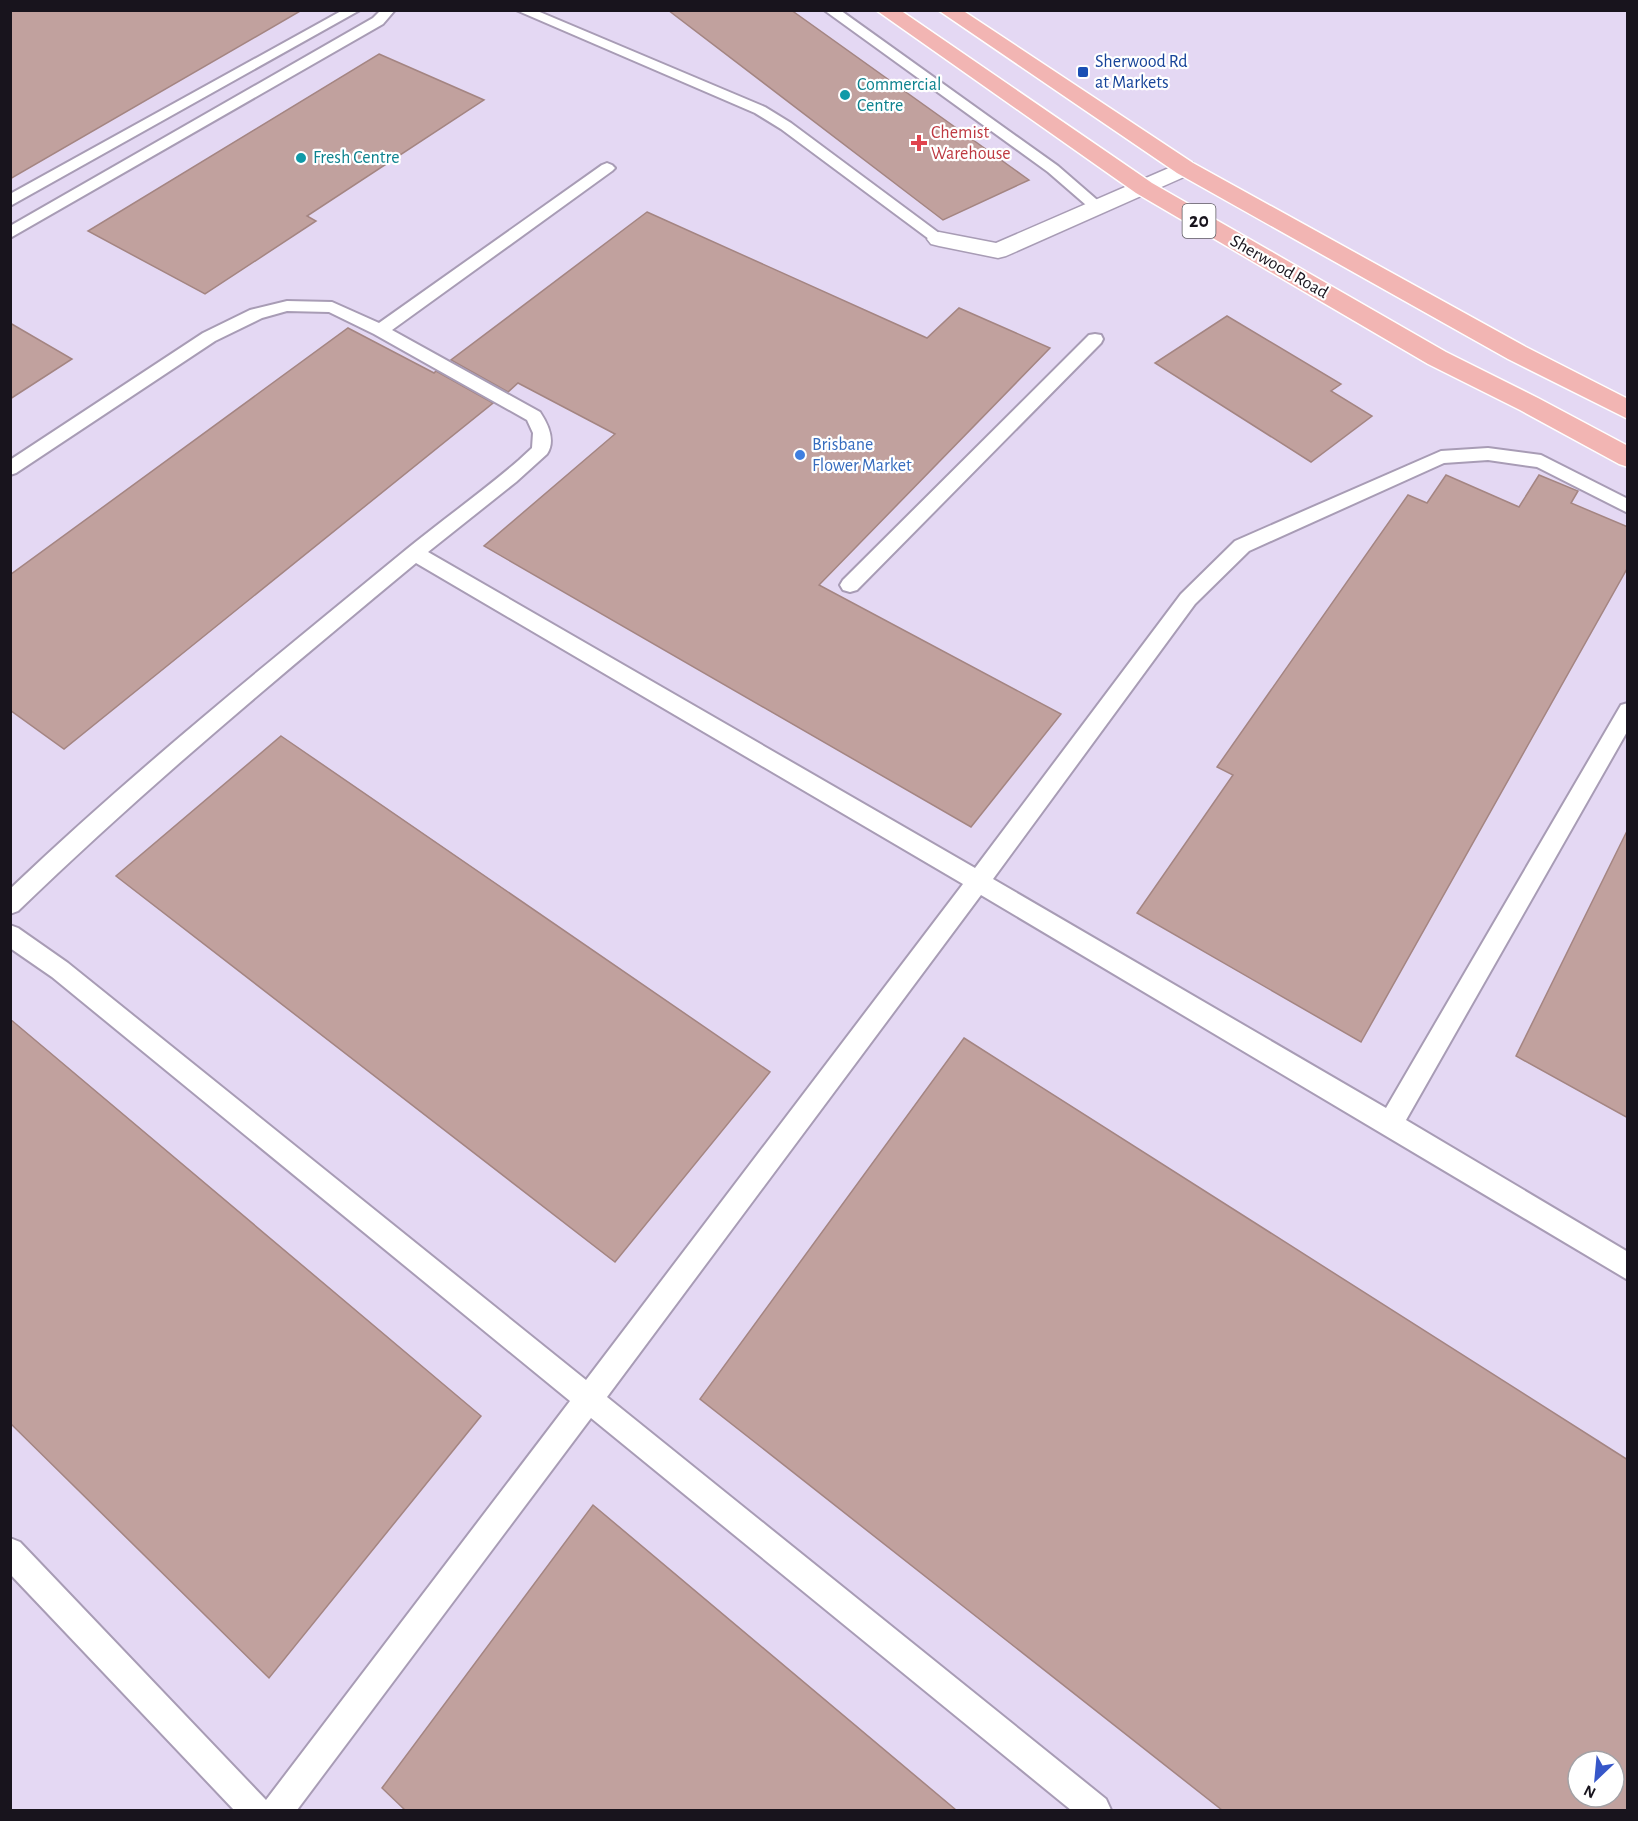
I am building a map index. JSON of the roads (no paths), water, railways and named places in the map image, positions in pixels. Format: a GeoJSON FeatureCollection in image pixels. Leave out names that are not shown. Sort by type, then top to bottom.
{"type":"FeatureCollection","features":[{"type":"Feature","properties":{"kind":"main road","name":"Sherwood Road"},"geometry":{"type":"LineString","coordinates":[[886,10],[1144,188],[1437,358],[1529,404],[1628,458]]}},
{"type":"Feature","properties":{"kind":"main road","name":"Sherwood Road"},"geometry":{"type":"LineString","coordinates":[[948,10],[1185,168],[1506,348],[1628,410]]}},
{"type":"Feature","properties":{"kind":"street"},"geometry":{"type":"LineString","coordinates":[[939,240],[998,251],[1185,168]]}},
{"type":"Feature","properties":{"kind":"lane"},"geometry":{"type":"LineString","coordinates":[[10,201],[354,10]]}},
{"type":"Feature","properties":{"kind":"lane"},"geometry":{"type":"LineString","coordinates":[[10,232],[368,27],[389,10]]}},
{"type":"Feature","properties":{"kind":"lane"},"geometry":{"type":"LineString","coordinates":[[522,10],[760,110],[786,126],[939,240]]}},
{"type":"Feature","properties":{"kind":"lane"},"geometry":{"type":"LineString","coordinates":[[830,10],[1053,169],[1098,208]]}},
{"type":"Feature","properties":{"kind":"lane"},"geometry":{"type":"LineString","coordinates":[[380,330],[607,168]]}},
{"type":"Feature","properties":{"kind":"lane"},"geometry":{"type":"LineString","coordinates":[[10,469],[209,337],[256,314],[287,306],[332,307],[380,330],[534,416],[542,433],[541,450],[522,469],[414,554],[71,845],[10,904]]}},
{"type":"Feature","properties":{"kind":"lane"},"geometry":{"type":"LineString","coordinates":[[850,585],[1095,339]]}},
{"type":"Feature","properties":{"kind":"lane"},"geometry":{"type":"LineString","coordinates":[[278,1810],[586,1398],[980,881],[1188,598],[1242,546],[1441,457],[1488,454],[1541,461],[1628,507]]}},
{"type":"Feature","properties":{"kind":"lane"},"geometry":{"type":"LineString","coordinates":[[414,554],[980,881],[1628,1267]]}},
{"type":"Feature","properties":{"kind":"lane"},"geometry":{"type":"LineString","coordinates":[[1390,1124],[1628,711]]}},
{"type":"Feature","properties":{"kind":"lane"},"geometry":{"type":"LineString","coordinates":[[10,934],[60,970],[1095,1810]]}},
{"type":"Feature","properties":{"kind":"lane"},"geometry":{"type":"LineString","coordinates":[[10,1552],[255,1810]]}},
{"type":"Feature","properties":{"kind":"place","name":"Sherwood Rd at Markets"},"geometry":{"type":"Point","coordinates":[1083,72]}},
{"type":"Feature","properties":{"kind":"place","name":"Commercial Centre"},"geometry":{"type":"Point","coordinates":[845,95]}},
{"type":"Feature","properties":{"kind":"place","name":"Chemist Warehouse"},"geometry":{"type":"Point","coordinates":[919,143]}},
{"type":"Feature","properties":{"kind":"place","name":"Fresh Centre"},"geometry":{"type":"Point","coordinates":[301,158]}},
{"type":"Feature","properties":{"kind":"place","name":"Brisbane Flower Market"},"geometry":{"type":"Point","coordinates":[800,455]}}]}
